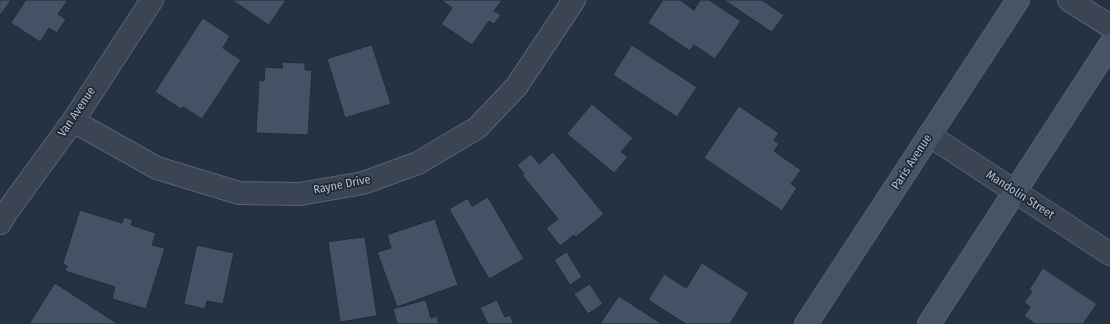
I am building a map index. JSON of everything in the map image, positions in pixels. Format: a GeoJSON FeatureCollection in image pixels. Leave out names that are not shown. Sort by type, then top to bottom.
{"type":"FeatureCollection","features":[{"type":"Feature","properties":{"kind":"street","name":"Van Avenue"},"geometry":{"type":"LineString","coordinates":[[0,222],[72,121],[152,0]]}},
{"type":"Feature","properties":{"kind":"street","name":"Rayne Drive"},"geometry":{"type":"LineString","coordinates":[[72,121],[157,168],[239,193],[300,194],[363,183],[418,163],[477,128],[516,87],[574,0]]}},
{"type":"Feature","properties":{"kind":"street","name":"Paris Avenue"},"geometry":{"type":"LineString","coordinates":[[806,324],[1018,0]]}},
{"type":"Feature","properties":{"kind":"street"},"geometry":{"type":"LineString","coordinates":[[1069,0],[1110,26]]}},
{"type":"Feature","properties":{"kind":"street"},"geometry":{"type":"LineString","coordinates":[[929,324],[1110,45]]}},
{"type":"Feature","properties":{"kind":"street","name":"Mandolin Street"},"geometry":{"type":"LineString","coordinates":[[929,135],[1110,254]]}},
{"type":"Feature","properties":{"kind":"building"},"geometry":{"type":"Polygon","coordinates":[[[0,0],[11,0],[0,16],[0,0]]]}},
{"type":"Feature","properties":{"kind":"building"},"geometry":{"type":"Polygon","coordinates":[[[26,0],[68,0],[58,14],[66,19],[57,33],[49,28],[40,42],[11,23],[26,0]]]}},
{"type":"Feature","properties":{"kind":"building"},"geometry":{"type":"Polygon","coordinates":[[[232,0],[286,0],[269,25],[232,0]]]}},
{"type":"Feature","properties":{"kind":"building"},"geometry":{"type":"Polygon","coordinates":[[[441,0],[502,0],[494,11],[501,15],[494,24],[489,21],[472,45],[441,24],[452,8],[441,0]]]}},
{"type":"Feature","properties":{"kind":"building"},"geometry":{"type":"Polygon","coordinates":[[[663,0],[680,0],[694,10],[700,0],[709,0],[741,21],[715,59],[694,45],[690,51],[648,23],[663,0]]]}},
{"type":"Feature","properties":{"kind":"building"},"geometry":{"type":"Polygon","coordinates":[[[724,0],[762,0],[784,15],[772,32],[724,0]]]}},
{"type":"Feature","properties":{"kind":"building"},"geometry":{"type":"Polygon","coordinates":[[[203,18],[230,36],[223,48],[241,60],[202,119],[183,107],[181,109],[155,92],[203,18]]]}},
{"type":"Feature","properties":{"kind":"building"},"geometry":{"type":"Polygon","coordinates":[[[372,45],[391,104],[345,118],[327,59],[372,45]]]}},
{"type":"Feature","properties":{"kind":"building"},"geometry":{"type":"Polygon","coordinates":[[[632,45],[697,87],[677,117],[613,75],[632,45]]]}},
{"type":"Feature","properties":{"kind":"building"},"geometry":{"type":"Polygon","coordinates":[[[282,62],[305,63],[305,70],[312,70],[308,135],[256,133],[259,80],[264,81],[265,67],[282,68],[282,62]]]}},
{"type":"Feature","properties":{"kind":"building"},"geometry":{"type":"Polygon","coordinates":[[[592,104],[633,138],[621,152],[628,157],[614,173],[567,134],[592,104]]]}},
{"type":"Feature","properties":{"kind":"building"},"geometry":{"type":"Polygon","coordinates":[[[739,106],[779,133],[774,140],[779,144],[774,151],[801,170],[791,184],[797,188],[782,211],[704,158],[739,106]]]}},
{"type":"Feature","properties":{"kind":"building"},"geometry":{"type":"Polygon","coordinates":[[[553,152],[604,214],[576,237],[574,235],[560,246],[546,228],[558,219],[522,175],[524,174],[517,165],[531,154],[539,164],[553,152]]]}},
{"type":"Feature","properties":{"kind":"building"},"geometry":{"type":"Polygon","coordinates":[[[488,197],[524,259],[489,279],[449,209],[468,198],[472,206],[488,197]]]}},
{"type":"Feature","properties":{"kind":"building"},"geometry":{"type":"Polygon","coordinates":[[[80,210],[122,223],[124,217],[133,220],[131,225],[156,233],[152,245],[165,248],[146,309],[112,299],[115,287],[65,271],[67,266],[63,264],[80,210]]]}},
{"type":"Feature","properties":{"kind":"building"},"geometry":{"type":"Polygon","coordinates":[[[435,219],[458,285],[397,307],[377,252],[391,248],[387,235],[435,219]]]}},
{"type":"Feature","properties":{"kind":"building"},"geometry":{"type":"Polygon","coordinates":[[[365,237],[377,316],[340,322],[328,242],[365,237]]]}},
{"type":"Feature","properties":{"kind":"building"},"geometry":{"type":"Polygon","coordinates":[[[197,245],[234,253],[223,304],[207,301],[205,309],[184,304],[197,245]]]}},
{"type":"Feature","properties":{"kind":"building"},"geometry":{"type":"Polygon","coordinates":[[[567,252],[582,277],[570,285],[554,260],[567,252]]]}},
{"type":"Feature","properties":{"kind":"building"},"geometry":{"type":"Polygon","coordinates":[[[702,263],[749,293],[730,324],[686,324],[648,300],[664,274],[686,288],[702,263]]]}},
{"type":"Feature","properties":{"kind":"building"},"geometry":{"type":"Polygon","coordinates":[[[1043,268],[1097,304],[1083,324],[1035,324],[1024,316],[1030,307],[1024,302],[1032,292],[1029,290],[1043,268]]]}},
{"type":"Feature","properties":{"kind":"building"},"geometry":{"type":"Polygon","coordinates":[[[55,283],[118,324],[31,324],[30,323],[55,283]]]}},
{"type":"Feature","properties":{"kind":"building"},"geometry":{"type":"Polygon","coordinates":[[[590,284],[603,304],[588,314],[574,294],[590,284]]]}},
{"type":"Feature","properties":{"kind":"building"},"geometry":{"type":"Polygon","coordinates":[[[619,296],[662,324],[600,324],[619,296]]]}},
{"type":"Feature","properties":{"kind":"building"},"geometry":{"type":"Polygon","coordinates":[[[426,300],[431,318],[437,316],[439,324],[397,324],[393,309],[426,300]]]}},
{"type":"Feature","properties":{"kind":"building"},"geometry":{"type":"Polygon","coordinates":[[[497,300],[505,317],[510,315],[514,324],[488,324],[480,308],[497,300]]]}}]}
